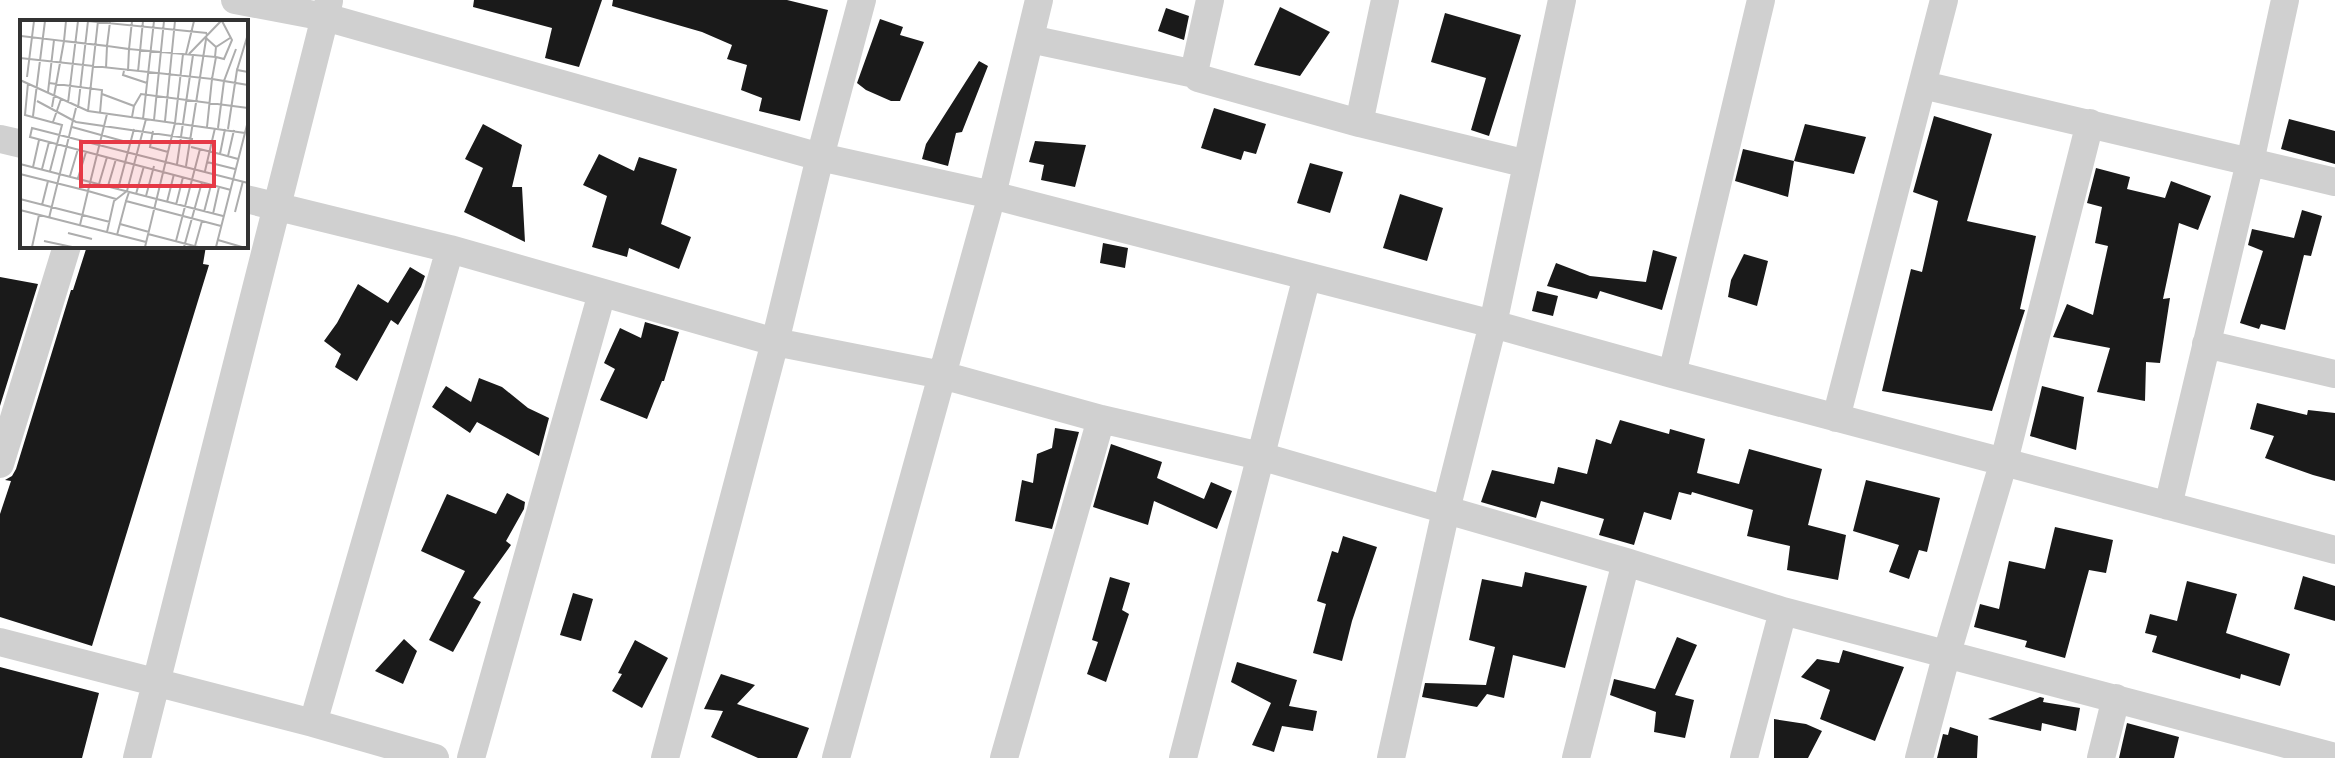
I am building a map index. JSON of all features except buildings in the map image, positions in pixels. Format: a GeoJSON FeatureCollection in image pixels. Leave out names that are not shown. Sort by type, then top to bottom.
{"type":"FeatureCollection","features":[{"type":"Feature","properties":{"kind":"street"},"geometry":{"type":"LineString","coordinates":[[235,0],[327,9],[820,157],[992,195],[1493,324],[2335,550]]}},
{"type":"Feature","properties":{"kind":"street"},"geometry":{"type":"LineString","coordinates":[[836,758],[992,195],[1039,0]]}},
{"type":"Feature","properties":{"kind":"street"},"geometry":{"type":"LineString","coordinates":[[1195,74],[1210,0]]}},
{"type":"Feature","properties":{"kind":"street"},"geometry":{"type":"LineString","coordinates":[[1359,123],[1385,0]]}},
{"type":"Feature","properties":{"kind":"street"},"geometry":{"type":"LineString","coordinates":[[1391,758],[1446,510],[1493,324],[1562,0]]}},
{"type":"Feature","properties":{"kind":"street"},"geometry":{"type":"LineString","coordinates":[[1672,374],[1761,0]]}},
{"type":"Feature","properties":{"kind":"street"},"geometry":{"type":"LineString","coordinates":[[1836,418],[1944,0]]}},
{"type":"Feature","properties":{"kind":"street"},"geometry":{"type":"LineString","coordinates":[[2168,506],[2285,0]]}},
{"type":"Feature","properties":{"kind":"street"},"geometry":{"type":"LineString","coordinates":[[665,758],[775,342],[857,1]]}},
{"type":"Feature","properties":{"kind":"street"},"geometry":{"type":"LineString","coordinates":[[137,758],[327,9]]}},
{"type":"Feature","properties":{"kind":"street"},"geometry":{"type":"LineString","coordinates":[[1030,39],[1195,74],[1198,78],[1359,123],[1527,164]]}},
{"type":"Feature","properties":{"kind":"street"},"geometry":{"type":"LineString","coordinates":[[1923,85],[2335,182]]}},
{"type":"Feature","properties":{"kind":"street"},"geometry":{"type":"LineString","coordinates":[[1919,758],[2004,461],[2090,123]]}},
{"type":"Feature","properties":{"kind":"street"},"geometry":{"type":"LineString","coordinates":[[0,139],[20,144]]}},
{"type":"Feature","properties":{"kind":"street"},"geometry":{"type":"LineString","coordinates":[[248,200],[450,249],[775,342],[942,375],[1101,419],[1260,456],[1783,611],[2116,698],[2276,750],[2335,757]]}},
{"type":"Feature","properties":{"kind":"street"},"geometry":{"type":"LineString","coordinates":[[0,464],[66,248]]}},
{"type":"Feature","properties":{"kind":"street"},"geometry":{"type":"LineString","coordinates":[[313,723],[450,249]]}},
{"type":"Feature","properties":{"kind":"street"},"geometry":{"type":"LineString","coordinates":[[1183,758],[1307,276]]}},
{"type":"Feature","properties":{"kind":"street"},"geometry":{"type":"LineString","coordinates":[[471,758],[602,293]]}},
{"type":"Feature","properties":{"kind":"street"},"geometry":{"type":"LineString","coordinates":[[2206,344],[2335,374]]}},
{"type":"Feature","properties":{"kind":"street"},"geometry":{"type":"LineString","coordinates":[[1004,758],[1101,419]]}},
{"type":"Feature","properties":{"kind":"street"},"geometry":{"type":"LineString","coordinates":[[1576,758],[1626,562]]}},
{"type":"Feature","properties":{"kind":"street"},"geometry":{"type":"LineString","coordinates":[[1744,758],[1783,611]]}},
{"type":"Feature","properties":{"kind":"street"},"geometry":{"type":"LineString","coordinates":[[0,642],[157,681],[435,758]]}},
{"type":"Feature","properties":{"kind":"street"},"geometry":{"type":"LineString","coordinates":[[2101,758],[2116,698]]}}]}
